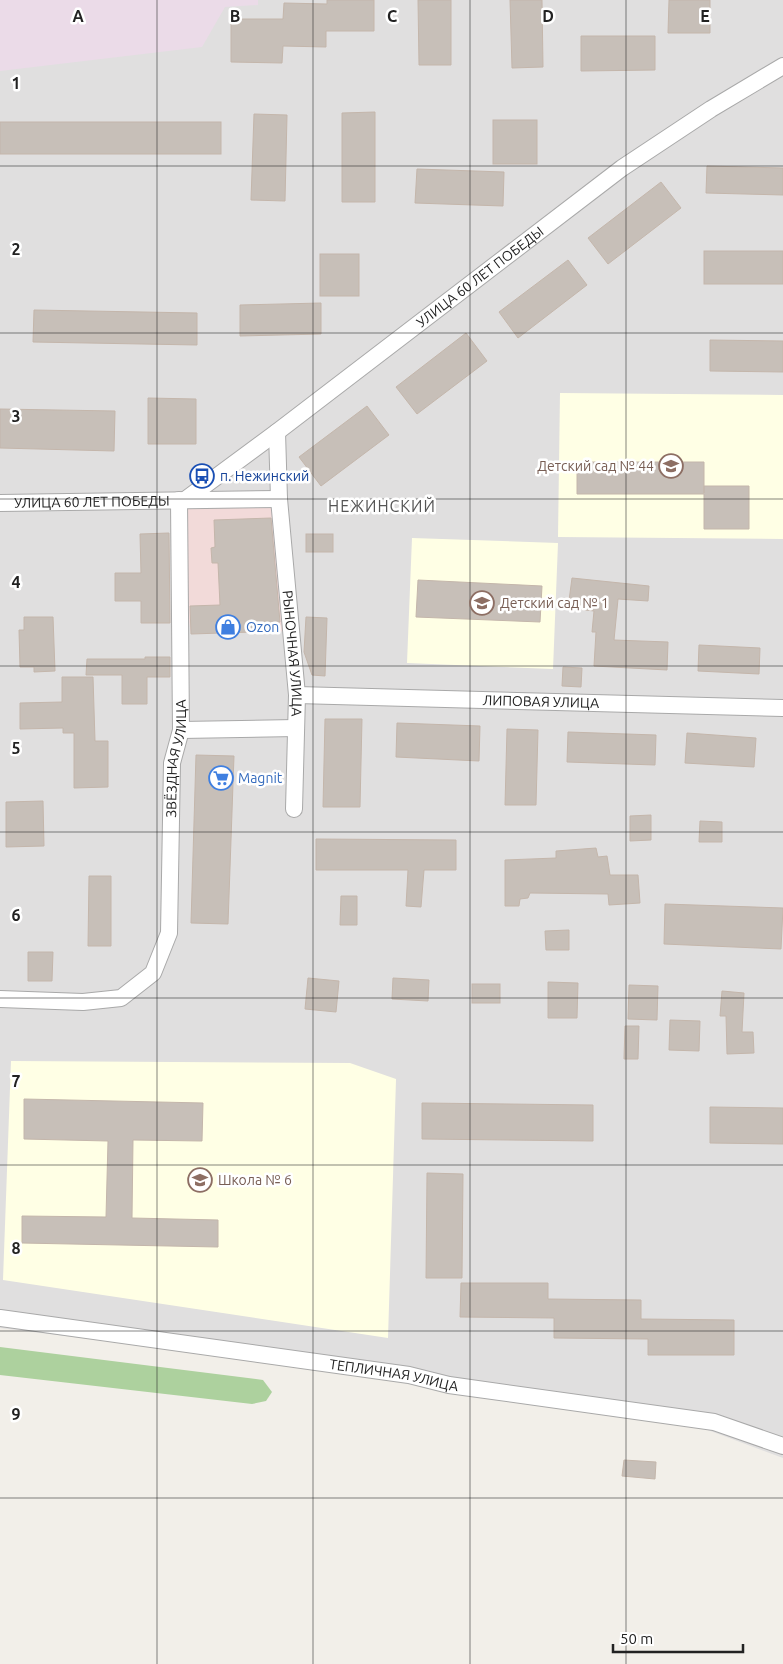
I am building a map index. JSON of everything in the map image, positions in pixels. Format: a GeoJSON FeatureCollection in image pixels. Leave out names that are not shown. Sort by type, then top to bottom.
{"type":"FeatureCollection","features":[{"type":"Feature","properties":{"kind":"street","name":"УЛИЦА 60 ЛЕТ ПОБЕДЫ"},"geometry":{"type":"LineString","coordinates":[[182,500],[277,432],[622,168],[711,109],[783,66]]}},
{"type":"Feature","properties":{"kind":"street","name":"РЫНОЧНАЯ УЛИЦА"},"geometry":{"type":"LineString","coordinates":[[277,432],[279,499],[297,695],[294,810]]}},
{"type":"Feature","properties":{"kind":"street","name":"УЛИЦА 60 ЛЕТ ПОБЕДЫ"},"geometry":{"type":"LineString","coordinates":[[0,503],[279,499]]}},
{"type":"Feature","properties":{"kind":"street","name":"ЗВЁЗДНАЯ УЛИЦА"},"geometry":{"type":"LineString","coordinates":[[0,1000],[83,1002],[121,998],[153,973],[169,933],[172,763],[181,730],[182,500]]}},
{"type":"Feature","properties":{"kind":"street","name":"ЛИПОВАЯ УЛИЦА"},"geometry":{"type":"LineString","coordinates":[[297,695],[783,708]]}},
{"type":"Feature","properties":{"kind":"street"},"geometry":{"type":"LineString","coordinates":[[181,730],[296,728]]}},
{"type":"Feature","properties":{"kind":"street","name":"ТЕПЛИЧНАЯ УЛИЦА"},"geometry":{"type":"LineString","coordinates":[[0,1318],[409,1375],[449,1385],[714,1422],[783,1446]]}},
{"type":"Feature","properties":{"kind":"shaded area","name":"НЕЖИНСКИЙ"},"geometry":{"type":"Polygon","coordinates":[[[0,0],[783,0],[783,1458],[681,1420],[378,1374],[0,1328],[0,0]]]}},
{"type":"Feature","properties":{"kind":"shaded area"},"geometry":{"type":"Polygon","coordinates":[[[0,0],[258,0],[258,5],[225,7],[202,47],[0,71],[0,0]]]}},
{"type":"Feature","properties":{"kind":"shaded area","name":"Детский сад № 44"},"geometry":{"type":"Polygon","coordinates":[[[560,393],[783,395],[783,539],[558,537],[560,393]]]}},
{"type":"Feature","properties":{"kind":"shaded area"},"geometry":{"type":"Polygon","coordinates":[[[279,499],[292,631],[191,634],[174,524],[185,500],[279,499]]]}},
{"type":"Feature","properties":{"kind":"shaded area","name":"Детский сад № 1"},"geometry":{"type":"Polygon","coordinates":[[[412,538],[558,543],[553,669],[407,663],[412,538]]]}},
{"type":"Feature","properties":{"kind":"shaded area","name":"Школа № 6"},"geometry":{"type":"Polygon","coordinates":[[[11,1061],[350,1063],[396,1079],[388,1338],[3,1280],[11,1061]]]}},
{"type":"Feature","properties":{"kind":"green space"},"geometry":{"type":"Polygon","coordinates":[[[0,1347],[263,1380],[272,1392],[266,1401],[252,1404],[0,1375],[0,1347]]]}},
{"type":"Feature","properties":{"kind":"building"},"geometry":{"type":"Polygon","coordinates":[[[327,0],[374,0],[374,31],[326,31],[326,47],[283,46],[282,63],[231,62],[231,19],[283,19],[284,3],[327,4],[327,0]]]}},
{"type":"Feature","properties":{"kind":"building"},"geometry":{"type":"Polygon","coordinates":[[[418,0],[451,0],[451,65],[419,65],[418,0]]]}},
{"type":"Feature","properties":{"kind":"building"},"geometry":{"type":"Polygon","coordinates":[[[510,0],[542,0],[543,67],[512,68],[510,0]]]}},
{"type":"Feature","properties":{"kind":"building"},"geometry":{"type":"Polygon","coordinates":[[[669,0],[710,0],[710,33],[668,33],[669,0]]]}},
{"type":"Feature","properties":{"kind":"building"},"geometry":{"type":"Polygon","coordinates":[[[581,36],[655,36],[655,70],[581,71],[581,36]]]}},
{"type":"Feature","properties":{"kind":"building"},"geometry":{"type":"Polygon","coordinates":[[[375,112],[375,202],[342,202],[342,113],[375,112]]]}},
{"type":"Feature","properties":{"kind":"building"},"geometry":{"type":"Polygon","coordinates":[[[254,114],[287,115],[285,201],[251,200],[254,114]]]}},
{"type":"Feature","properties":{"kind":"building"},"geometry":{"type":"Polygon","coordinates":[[[493,120],[537,120],[537,164],[493,164],[493,120]]]}},
{"type":"Feature","properties":{"kind":"building"},"geometry":{"type":"Polygon","coordinates":[[[0,122],[221,122],[221,154],[0,154],[0,122]]]}},
{"type":"Feature","properties":{"kind":"building"},"geometry":{"type":"Polygon","coordinates":[[[707,166],[783,168],[783,195],[706,193],[707,166]]]}},
{"type":"Feature","properties":{"kind":"building"},"geometry":{"type":"Polygon","coordinates":[[[417,169],[504,172],[503,206],[415,203],[417,169]]]}},
{"type":"Feature","properties":{"kind":"building"},"geometry":{"type":"Polygon","coordinates":[[[661,182],[681,208],[608,264],[588,238],[661,182]]]}},
{"type":"Feature","properties":{"kind":"building"},"geometry":{"type":"Polygon","coordinates":[[[704,251],[783,251],[783,284],[704,284],[704,251]]]}},
{"type":"Feature","properties":{"kind":"building"},"geometry":{"type":"Polygon","coordinates":[[[320,254],[359,254],[359,296],[320,296],[320,254]]]}},
{"type":"Feature","properties":{"kind":"building"},"geometry":{"type":"Polygon","coordinates":[[[568,260],[587,285],[518,338],[499,312],[568,260]]]}},
{"type":"Feature","properties":{"kind":"building"},"geometry":{"type":"Polygon","coordinates":[[[321,303],[321,334],[240,336],[240,305],[321,303]]]}},
{"type":"Feature","properties":{"kind":"building"},"geometry":{"type":"Polygon","coordinates":[[[34,310],[197,313],[197,345],[33,342],[34,310]]]}},
{"type":"Feature","properties":{"kind":"building"},"geometry":{"type":"Polygon","coordinates":[[[466,333],[487,361],[417,414],[396,387],[466,333]]]}},
{"type":"Feature","properties":{"kind":"building"},"geometry":{"type":"Polygon","coordinates":[[[710,340],[783,341],[783,372],[710,371],[710,340]]]}},
{"type":"Feature","properties":{"kind":"building"},"geometry":{"type":"Polygon","coordinates":[[[148,398],[196,399],[196,444],[148,444],[148,398]]]}},
{"type":"Feature","properties":{"kind":"building"},"geometry":{"type":"Polygon","coordinates":[[[367,406],[389,435],[321,486],[299,457],[367,406]]]}},
{"type":"Feature","properties":{"kind":"building"},"geometry":{"type":"Polygon","coordinates":[[[0,409],[115,411],[114,451],[0,448],[0,409]]]}},
{"type":"Feature","properties":{"kind":"building"},"geometry":{"type":"Polygon","coordinates":[[[577,462],[704,462],[704,486],[749,486],[749,529],[704,529],[704,494],[577,494],[577,462]]]}},
{"type":"Feature","properties":{"kind":"building"},"geometry":{"type":"Polygon","coordinates":[[[271,518],[280,622],[252,624],[253,632],[191,634],[190,606],[220,605],[218,563],[212,563],[211,548],[215,547],[214,520],[271,518]]]}},
{"type":"Feature","properties":{"kind":"building"},"geometry":{"type":"Polygon","coordinates":[[[169,533],[170,623],[141,623],[141,601],[115,601],[115,573],[141,573],[140,534],[169,533]]]}},
{"type":"Feature","properties":{"kind":"building"},"geometry":{"type":"Polygon","coordinates":[[[306,534],[333,534],[333,552],[306,552],[306,534]]]}},
{"type":"Feature","properties":{"kind":"building"},"geometry":{"type":"Polygon","coordinates":[[[572,578],[649,586],[648,601],[618,599],[614,640],[668,642],[667,670],[594,666],[596,632],[592,632],[594,611],[568,608],[572,578]]]}},
{"type":"Feature","properties":{"kind":"building"},"geometry":{"type":"Polygon","coordinates":[[[418,580],[542,586],[540,622],[416,617],[418,580]]]}},
{"type":"Feature","properties":{"kind":"building"},"geometry":{"type":"Polygon","coordinates":[[[24,617],[53,617],[55,671],[34,672],[34,667],[20,667],[19,630],[24,630],[24,617]]]}},
{"type":"Feature","properties":{"kind":"building"},"geometry":{"type":"Polygon","coordinates":[[[306,617],[327,618],[325,676],[312,675],[304,652],[306,617]]]}},
{"type":"Feature","properties":{"kind":"building"},"geometry":{"type":"Polygon","coordinates":[[[699,645],[760,648],[759,674],[698,671],[699,645]]]}},
{"type":"Feature","properties":{"kind":"building"},"geometry":{"type":"Polygon","coordinates":[[[145,657],[170,657],[170,677],[147,677],[147,704],[122,704],[122,675],[86,675],[87,659],[145,659],[145,657]]]}},
{"type":"Feature","properties":{"kind":"building"},"geometry":{"type":"Polygon","coordinates":[[[563,667],[582,668],[581,687],[562,686],[563,667]]]}},
{"type":"Feature","properties":{"kind":"building"},"geometry":{"type":"Polygon","coordinates":[[[62,677],[93,677],[95,741],[108,741],[108,787],[74,788],[74,733],[63,733],[63,728],[20,729],[20,703],[62,702],[62,677]]]}},
{"type":"Feature","properties":{"kind":"building"},"geometry":{"type":"Polygon","coordinates":[[[325,719],[362,719],[360,807],[323,807],[325,719]]]}},
{"type":"Feature","properties":{"kind":"building"},"geometry":{"type":"Polygon","coordinates":[[[397,723],[480,726],[479,761],[396,757],[397,723]]]}},
{"type":"Feature","properties":{"kind":"building"},"geometry":{"type":"Polygon","coordinates":[[[507,729],[538,730],[536,805],[505,805],[507,729]]]}},
{"type":"Feature","properties":{"kind":"building"},"geometry":{"type":"Polygon","coordinates":[[[568,732],[656,735],[655,765],[567,762],[568,732]]]}},
{"type":"Feature","properties":{"kind":"building"},"geometry":{"type":"Polygon","coordinates":[[[687,733],[756,738],[754,767],[685,763],[687,733]]]}},
{"type":"Feature","properties":{"kind":"building"},"geometry":{"type":"Polygon","coordinates":[[[196,755],[234,756],[228,924],[191,923],[196,755]]]}},
{"type":"Feature","properties":{"kind":"building"},"geometry":{"type":"Polygon","coordinates":[[[43,801],[44,846],[6,847],[6,802],[43,801]]]}},
{"type":"Feature","properties":{"kind":"building"},"geometry":{"type":"Polygon","coordinates":[[[651,815],[651,840],[630,841],[630,816],[651,815]]]}},
{"type":"Feature","properties":{"kind":"building"},"geometry":{"type":"Polygon","coordinates":[[[700,821],[722,822],[722,842],[699,842],[700,821]]]}},
{"type":"Feature","properties":{"kind":"building"},"geometry":{"type":"Polygon","coordinates":[[[316,839],[456,840],[456,870],[424,870],[421,907],[406,906],[408,870],[316,870],[316,839]]]}},
{"type":"Feature","properties":{"kind":"building"},"geometry":{"type":"Polygon","coordinates":[[[596,848],[598,857],[607,856],[610,875],[638,875],[640,903],[609,905],[608,894],[530,893],[528,898],[520,899],[519,906],[505,906],[505,860],[556,858],[556,851],[596,848]]]}},
{"type":"Feature","properties":{"kind":"building"},"geometry":{"type":"Polygon","coordinates":[[[89,876],[111,876],[111,946],[88,946],[89,876]]]}},
{"type":"Feature","properties":{"kind":"building"},"geometry":{"type":"Polygon","coordinates":[[[341,896],[357,896],[357,925],[340,925],[341,896]]]}},
{"type":"Feature","properties":{"kind":"building"},"geometry":{"type":"Polygon","coordinates":[[[665,904],[783,908],[781,949],[664,944],[665,904]]]}},
{"type":"Feature","properties":{"kind":"building"},"geometry":{"type":"Polygon","coordinates":[[[569,930],[569,950],[546,950],[545,931],[569,930]]]}},
{"type":"Feature","properties":{"kind":"building"},"geometry":{"type":"Polygon","coordinates":[[[28,952],[53,952],[52,981],[28,981],[28,952]]]}},
{"type":"Feature","properties":{"kind":"building"},"geometry":{"type":"Polygon","coordinates":[[[308,978],[339,981],[336,1012],[305,1009],[308,978]]]}},
{"type":"Feature","properties":{"kind":"building"},"geometry":{"type":"Polygon","coordinates":[[[393,978],[429,980],[428,1001],[392,999],[393,978]]]}},
{"type":"Feature","properties":{"kind":"building"},"geometry":{"type":"Polygon","coordinates":[[[548,982],[578,983],[577,1018],[548,1018],[548,982]]]}},
{"type":"Feature","properties":{"kind":"building"},"geometry":{"type":"Polygon","coordinates":[[[472,984],[500,984],[500,1003],[472,1003],[472,984]]]}},
{"type":"Feature","properties":{"kind":"building"},"geometry":{"type":"Polygon","coordinates":[[[629,985],[658,986],[657,1020],[628,1019],[629,985]]]}},
{"type":"Feature","properties":{"kind":"building"},"geometry":{"type":"Polygon","coordinates":[[[722,991],[744,993],[742,1032],[753,1032],[754,1053],[727,1054],[726,1016],[720,1016],[722,991]]]}},
{"type":"Feature","properties":{"kind":"building"},"geometry":{"type":"Polygon","coordinates":[[[670,1020],[700,1021],[699,1051],[669,1050],[670,1020]]]}},
{"type":"Feature","properties":{"kind":"building"},"geometry":{"type":"Polygon","coordinates":[[[625,1026],[639,1026],[638,1059],[624,1059],[625,1026]]]}},
{"type":"Feature","properties":{"kind":"building"},"geometry":{"type":"Polygon","coordinates":[[[24,1099],[203,1103],[202,1141],[133,1140],[132,1218],[218,1220],[218,1247],[22,1243],[22,1216],[106,1217],[108,1141],[24,1139],[24,1099]]]}},
{"type":"Feature","properties":{"kind":"building"},"geometry":{"type":"Polygon","coordinates":[[[422,1103],[593,1105],[593,1141],[422,1139],[422,1103]]]}},
{"type":"Feature","properties":{"kind":"building"},"geometry":{"type":"Polygon","coordinates":[[[710,1107],[783,1108],[783,1144],[710,1143],[710,1107]]]}},
{"type":"Feature","properties":{"kind":"building"},"geometry":{"type":"Polygon","coordinates":[[[427,1173],[463,1174],[462,1278],[426,1278],[427,1173]]]}},
{"type":"Feature","properties":{"kind":"building"},"geometry":{"type":"Polygon","coordinates":[[[461,1283],[548,1283],[548,1299],[641,1300],[641,1319],[734,1320],[734,1355],[648,1355],[648,1339],[554,1338],[554,1318],[460,1317],[461,1283]]]}},
{"type":"Feature","properties":{"kind":"building"},"geometry":{"type":"Polygon","coordinates":[[[624,1460],[656,1462],[655,1479],[622,1476],[624,1460]]]}},
{"type":"Feature","properties":{"kind":"place","name":"Детский сад № 44"},"geometry":{"type":"Point","coordinates":[671,466]}},
{"type":"Feature","properties":{"kind":"place","name":"п. Нежинский"},"geometry":{"type":"Point","coordinates":[202,476]}},
{"type":"Feature","properties":{"kind":"place","name":"Детский сад № 1"},"geometry":{"type":"Point","coordinates":[482,603]}},
{"type":"Feature","properties":{"kind":"place","name":"Ozon"},"geometry":{"type":"Point","coordinates":[228,627]}},
{"type":"Feature","properties":{"kind":"place","name":"Magnit"},"geometry":{"type":"Point","coordinates":[221,778]}},
{"type":"Feature","properties":{"kind":"place","name":"Школа № 6"},"geometry":{"type":"Point","coordinates":[200,1180]}},
{"type":"Feature","properties":{"kind":"district","name":"НЕЖИНСКИЙ"},"geometry":{"type":"Point","coordinates":[382,506]}}]}
